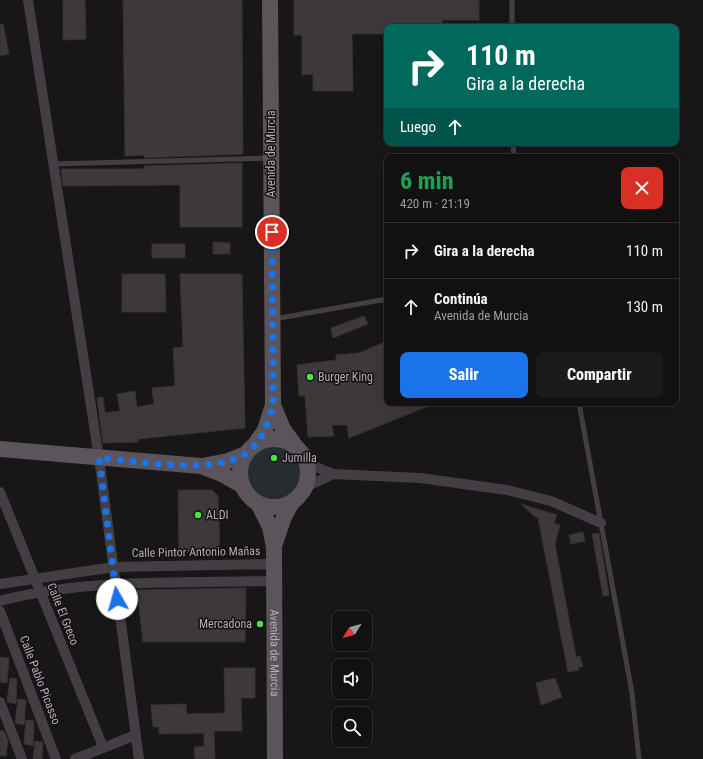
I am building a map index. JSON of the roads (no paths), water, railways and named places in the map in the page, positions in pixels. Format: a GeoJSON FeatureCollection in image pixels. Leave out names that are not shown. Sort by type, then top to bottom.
{"type":"FeatureCollection","features":[{"type":"Feature","properties":{"kind":"main road","name":"Avenida de Murcia"},"geometry":{"type":"LineString","coordinates":[[250,450],[265,430],[273,405],[270,0]]}},
{"type":"Feature","properties":{"kind":"main road","name":"Avenida de Murcia"},"geometry":{"type":"LineString","coordinates":[[273,405],[280,423],[297,447]]}},
{"type":"Feature","properties":{"kind":"main road"},"geometry":{"type":"LineString","coordinates":[[0,449],[201,466],[228,461],[250,450],[264,440],[276,439],[287,441],[297,447],[307,463],[309,474],[306,487],[292,502],[281,507],[269,507],[258,503],[246,493],[240,475],[241,464],[250,450]]}},
{"type":"Feature","properties":{"kind":"main road"},"geometry":{"type":"LineString","coordinates":[[201,466],[222,474],[243,486]]}},
{"type":"Feature","properties":{"kind":"main road","name":"Avenida de Murcia"},"geometry":{"type":"LineString","coordinates":[[274,547],[284,517],[292,502]]}},
{"type":"Feature","properties":{"kind":"main road","name":"Avenida de Murcia"},"geometry":{"type":"LineString","coordinates":[[258,503],[270,527],[274,547],[275,759]]}},
{"type":"Feature","properties":{"kind":"street"},"geometry":{"type":"LineString","coordinates":[[28,0],[99,458],[139,759]]}},
{"type":"Feature","properties":{"kind":"street"},"geometry":{"type":"LineString","coordinates":[[307,463],[333,474],[420,478],[496,488],[551,501],[601,523]]}},
{"type":"Feature","properties":{"kind":"street"},"geometry":{"type":"LineString","coordinates":[[306,487],[333,474]]}},
{"type":"Feature","properties":{"kind":"street","name":"Calle El Greco"},"geometry":{"type":"LineString","coordinates":[[0,492],[34,579],[42,593],[102,747]]}},
{"type":"Feature","properties":{"kind":"street","name":"Calle Pintor Antonio Mañas"},"geometry":{"type":"LineString","coordinates":[[0,584],[114,567],[274,564]]}},
{"type":"Feature","properties":{"kind":"street"},"geometry":{"type":"LineString","coordinates":[[0,601],[42,593],[115,584],[274,581]]}},
{"type":"Feature","properties":{"kind":"street","name":"Calle Pablo Picasso"},"geometry":{"type":"LineString","coordinates":[[0,610],[56,759]]}},
{"type":"Feature","properties":{"kind":"street"},"geometry":{"type":"LineString","coordinates":[[0,702],[22,759]]}},
{"type":"Feature","properties":{"kind":"street"},"geometry":{"type":"LineString","coordinates":[[75,759],[102,747],[136,735]]}},
{"type":"Feature","properties":{"kind":"lane"},"geometry":{"type":"LineString","coordinates":[[512,0],[512,24]]}},
{"type":"Feature","properties":{"kind":"lane"},"geometry":{"type":"LineString","coordinates":[[53,164],[271,158]]}},
{"type":"Feature","properties":{"kind":"lane"},"geometry":{"type":"LineString","coordinates":[[272,320],[384,300]]}},
{"type":"Feature","properties":{"kind":"lane"},"geometry":{"type":"LineString","coordinates":[[581,406],[630,686],[639,759]]}},
{"type":"Feature","properties":{"kind":"place","name":"Burger King"},"geometry":{"type":"Point","coordinates":[310,377]}},
{"type":"Feature","properties":{"kind":"place","name":"Jumilla"},"geometry":{"type":"Point","coordinates":[274,458]}},
{"type":"Feature","properties":{"kind":"place","name":"ALDI"},"geometry":{"type":"Point","coordinates":[198,515]}},
{"type":"Feature","properties":{"kind":"place","name":"Mercadona"},"geometry":{"type":"Point","coordinates":[260,624]}}]}
